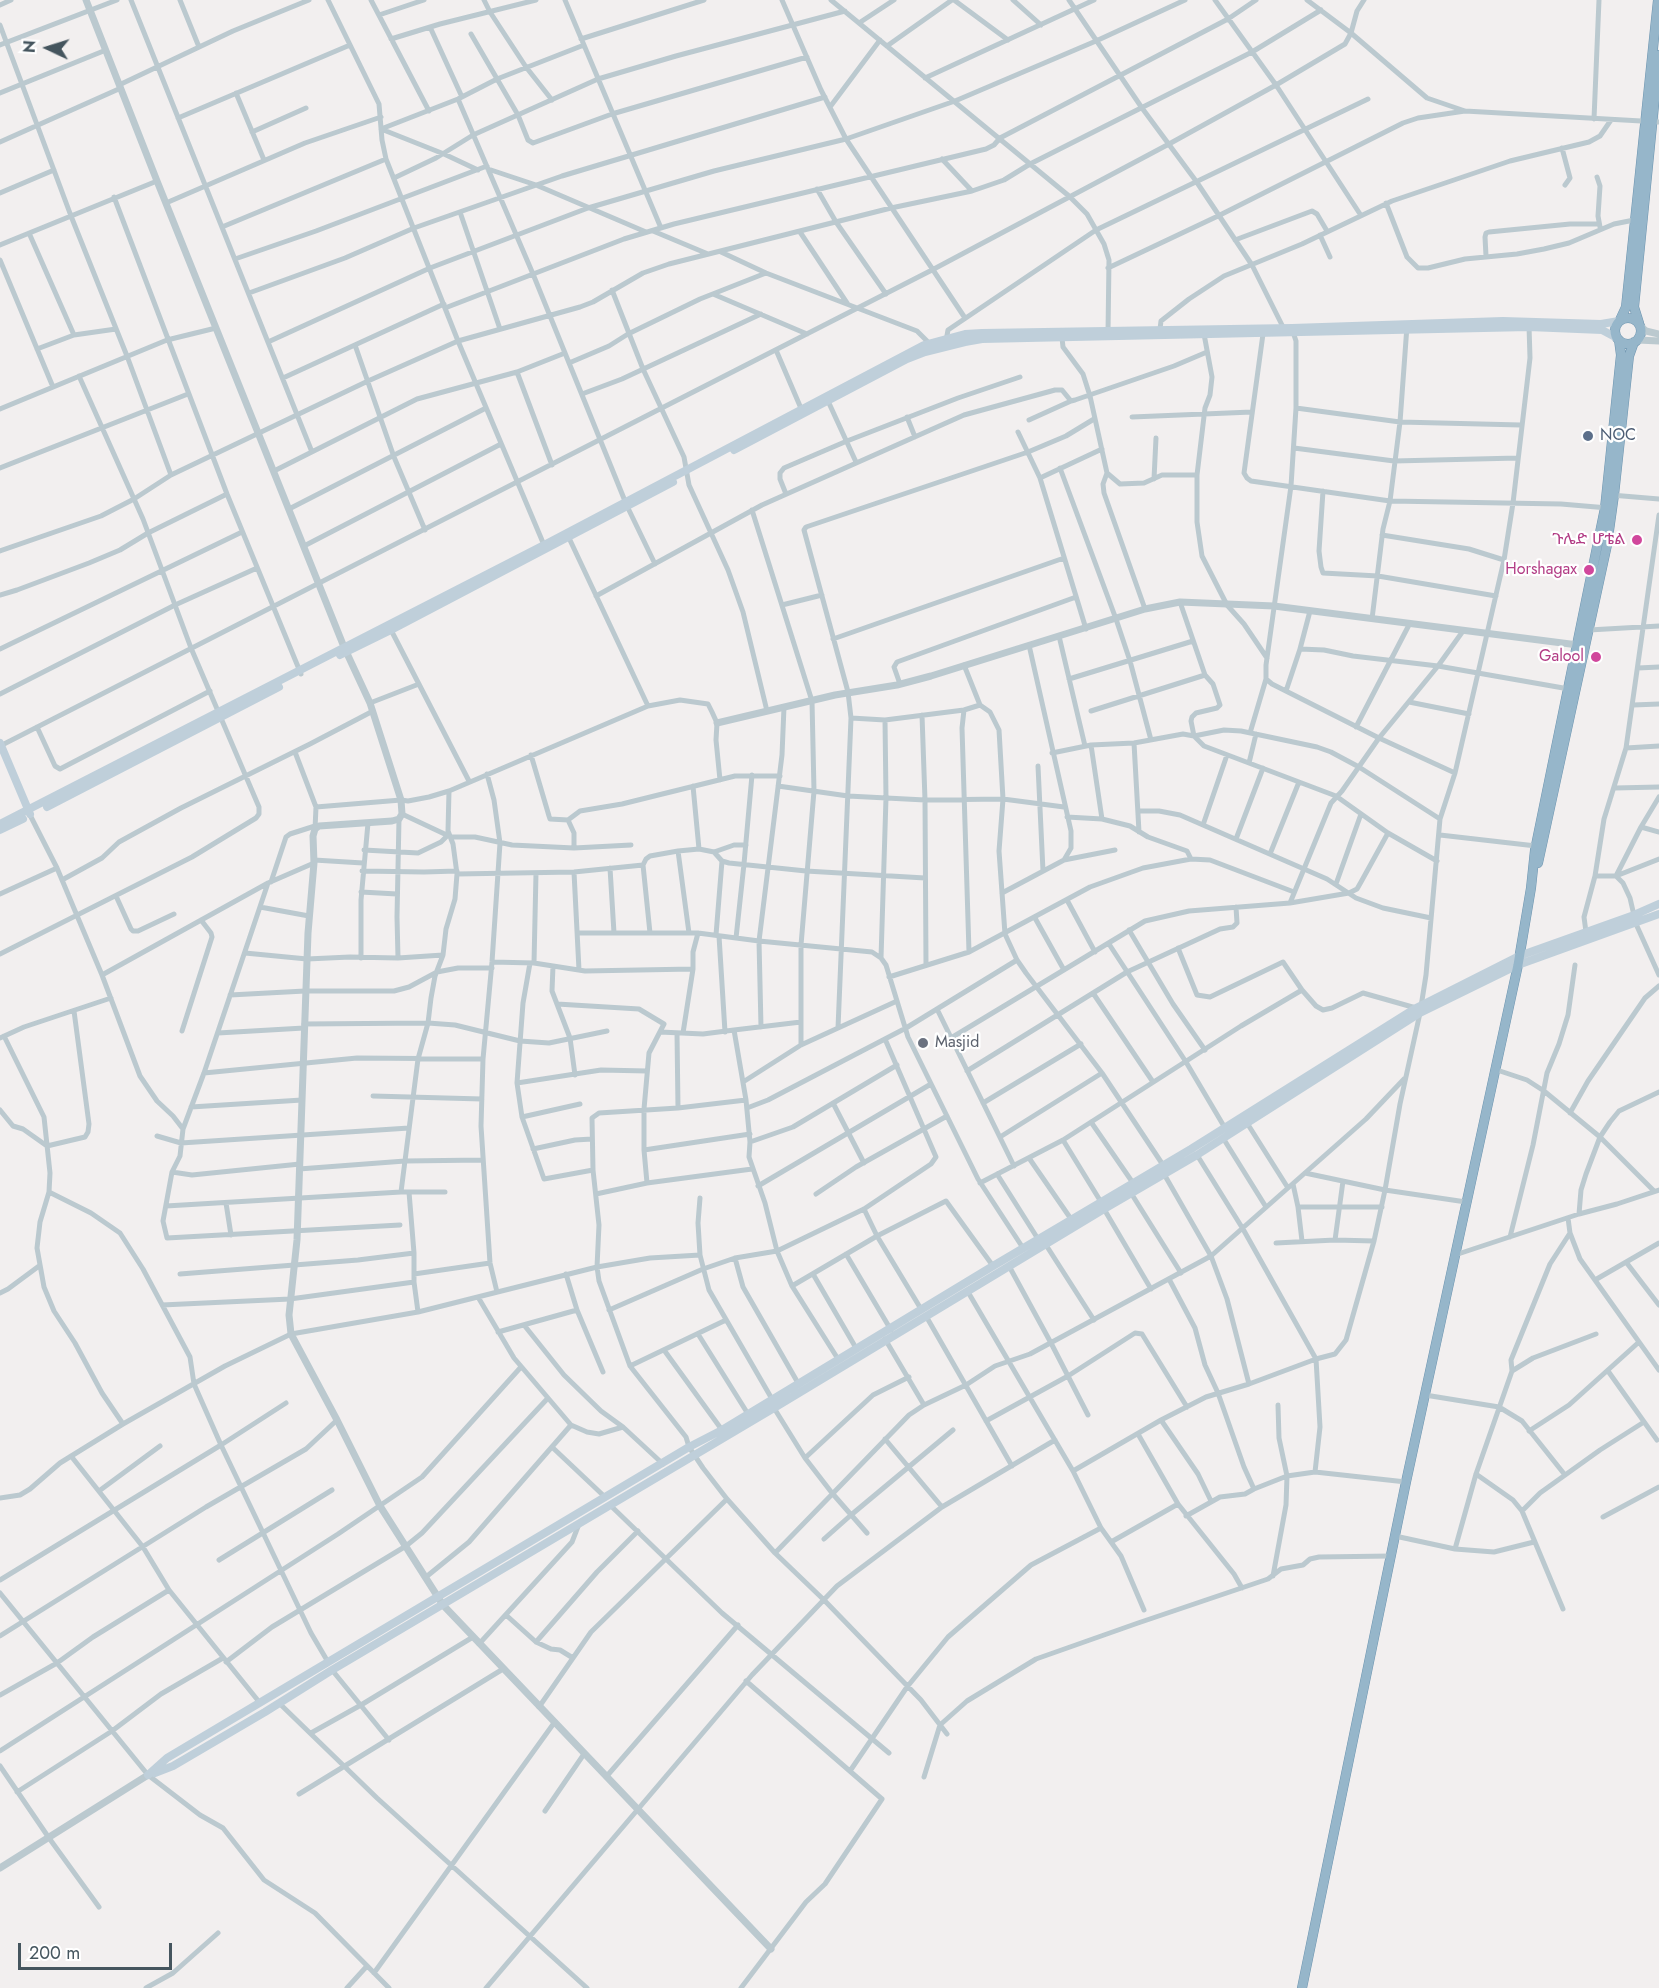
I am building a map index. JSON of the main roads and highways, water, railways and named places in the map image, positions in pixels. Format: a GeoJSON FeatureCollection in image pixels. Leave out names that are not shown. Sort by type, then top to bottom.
{"type":"FeatureCollection","features":[{"type":"Feature","properties":{"kind":"highway"},"geometry":{"type":"LineString","coordinates":[[1531,888],[1542,852],[1589,630],[1609,508],[1621,355],[1615,329],[1626,307],[1634,220],[1652,122],[1658,0]]}},
{"type":"Feature","properties":{"kind":"highway"},"geometry":{"type":"LineString","coordinates":[[1610,494],[1629,356],[1641,332],[1634,307],[1659,55]]}},
{"type":"Feature","properties":{"kind":"highway"},"geometry":{"type":"LineString","coordinates":[[1620,320],[1632,318],[1640,325]]}},
{"type":"Feature","properties":{"kind":"highway"},"geometry":{"type":"LineString","coordinates":[[1618,339],[1626,344],[1636,341]]}},
{"type":"Feature","properties":{"kind":"highway"},"geometry":{"type":"LineString","coordinates":[[1302,1988],[1406,1482],[1518,960],[1536,846],[1609,508]]}},
{"type":"Feature","properties":{"kind":"main road"},"geometry":{"type":"LineString","coordinates":[[946,342],[1062,338],[1160,329],[1288,331],[1601,324],[1620,320]]}},
{"type":"Feature","properties":{"kind":"main road"},"geometry":{"type":"LineString","coordinates":[[1529,324],[1602,330],[1618,339]]}},
{"type":"Feature","properties":{"kind":"main road"},"geometry":{"type":"LineString","coordinates":[[0,830],[544,544],[802,412],[905,354],[982,333],[1263,334],[1288,331]]}},
{"type":"Feature","properties":{"kind":"main road"},"geometry":{"type":"LineString","coordinates":[[802,412],[828,401],[931,346]]}},
{"type":"Feature","properties":{"kind":"main road"},"geometry":{"type":"LineString","coordinates":[[345,649],[391,630],[568,538],[626,504]]}},
{"type":"Feature","properties":{"kind":"main road"},"geometry":{"type":"LineString","coordinates":[[0,745],[29,813]]}},
{"type":"Feature","properties":{"kind":"main road"},"geometry":{"type":"LineString","coordinates":[[0,825],[29,813]]}},
{"type":"Feature","properties":{"kind":"main road"},"geometry":{"type":"LineString","coordinates":[[924,1312],[968,1292],[1046,1245],[1133,1183],[1419,1009],[1518,960],[1659,904]]}},
{"type":"Feature","properties":{"kind":"main road"},"geometry":{"type":"LineString","coordinates":[[1518,960],[1636,924],[1659,914]]}},
{"type":"Feature","properties":{"kind":"main road"},"geometry":{"type":"LineString","coordinates":[[884,1337],[856,1348],[722,1430],[689,1447],[607,1501],[579,1523],[444,1605],[173,1766],[148,1775],[167,1758],[328,1662],[607,1501],[695,1455],[774,1408],[924,1312],[993,1266],[1071,1219],[1131,1192],[1197,1155],[1419,1009]]}},
{"type":"Feature","properties":{"kind":"place","name":"NOC"},"geometry":{"type":"Point","coordinates":[1588,436]}},
{"type":"Feature","properties":{"kind":"place","name":"ጉሌድ ሆቴል"},"geometry":{"type":"Point","coordinates":[1637,540]}},
{"type":"Feature","properties":{"kind":"place","name":"Horshagax"},"geometry":{"type":"Point","coordinates":[1589,570]}},
{"type":"Feature","properties":{"kind":"place","name":"Galool"},"geometry":{"type":"Point","coordinates":[1596,657]}},
{"type":"Feature","properties":{"kind":"place","name":"Masjid"},"geometry":{"type":"Point","coordinates":[923,1043]}}]}
